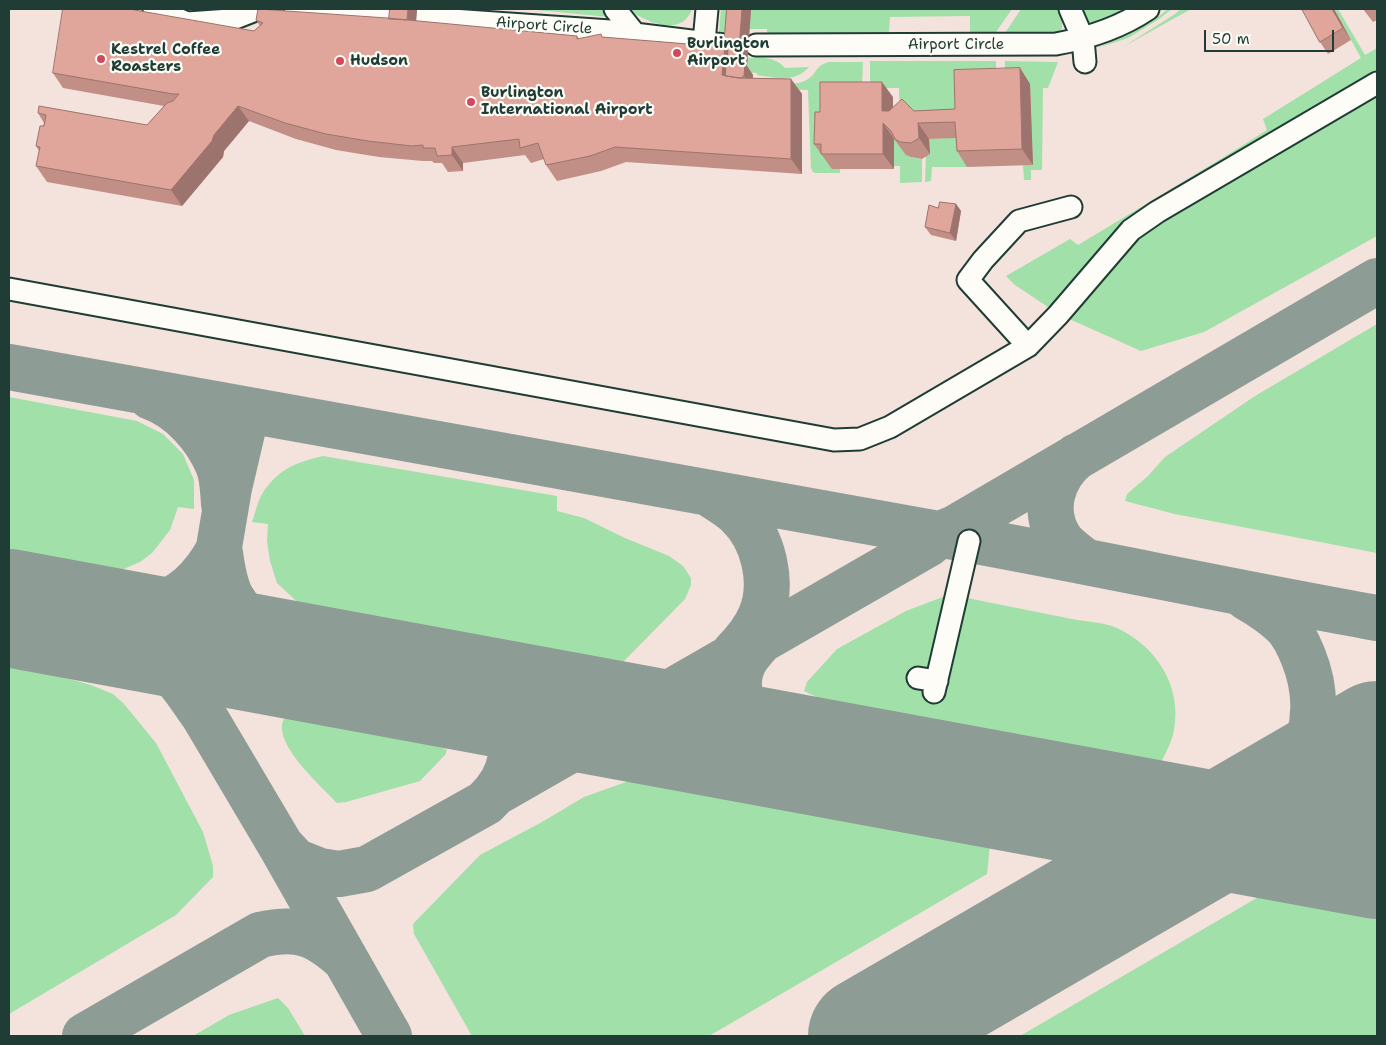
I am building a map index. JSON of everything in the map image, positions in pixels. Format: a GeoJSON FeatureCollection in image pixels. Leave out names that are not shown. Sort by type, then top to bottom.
{"type":"FeatureCollection","features":[{"type":"Feature","properties":{"kind":"street"},"geometry":{"type":"LineString","coordinates":[[154,9],[187,24],[230,20],[258,9]]}},
{"type":"Feature","properties":{"kind":"street"},"geometry":{"type":"LineString","coordinates":[[295,9],[384,15]]}},
{"type":"Feature","properties":{"kind":"street"},"geometry":{"type":"LineString","coordinates":[[615,9],[635,34]]}},
{"type":"Feature","properties":{"kind":"street"},"geometry":{"type":"LineString","coordinates":[[704,42],[707,9]]}},
{"type":"Feature","properties":{"kind":"street"},"geometry":{"type":"LineString","coordinates":[[1070,9],[1083,39],[1085,62]]}},
{"type":"Feature","properties":{"kind":"street","name":"Airport Circle"},"geometry":{"type":"LineString","coordinates":[[756,45],[1056,44],[1083,39],[1134,18],[1148,9]]}},
{"type":"Feature","properties":{"kind":"street","name":"Airport Circle"},"geometry":{"type":"LineString","coordinates":[[423,18],[610,30],[724,45]]}},
{"type":"Feature","properties":{"kind":"street"},"geometry":{"type":"LineString","coordinates":[[9,289],[834,440],[860,440],[890,426],[1028,346],[1053,321],[1131,230],[1157,212],[1377,83]]}},
{"type":"Feature","properties":{"kind":"street"},"geometry":{"type":"LineString","coordinates":[[1028,346],[968,280],[1019,221],[1072,207]]}},
{"type":"Feature","properties":{"kind":"street"},"geometry":{"type":"LineString","coordinates":[[930,684],[969,541]]}},
{"type":"Feature","properties":{"kind":"shaded area"},"geometry":{"type":"Polygon","coordinates":[[[9,9],[1377,9],[1377,1036],[9,1036],[9,9]]]}},
{"type":"Feature","properties":{"kind":"green space"},"geometry":{"type":"Polygon","coordinates":[[[526,9],[605,9],[609,17],[526,9]]]}},
{"type":"Feature","properties":{"kind":"green space"},"geometry":{"type":"Polygon","coordinates":[[[628,9],[692,9],[687,18],[680,23],[663,25],[644,19],[628,9]]]}},
{"type":"Feature","properties":{"kind":"green space"},"geometry":{"type":"Polygon","coordinates":[[[721,9],[1012,9],[996,32],[970,33],[970,16],[890,17],[889,32],[767,34],[767,29],[740,29],[739,34],[721,34],[719,32],[721,9]]]}},
{"type":"Feature","properties":{"kind":"green space"},"geometry":{"type":"Polygon","coordinates":[[[1021,9],[1058,9],[1062,19],[1062,29],[1057,32],[1005,33],[1021,9]]]}},
{"type":"Feature","properties":{"kind":"green space"},"geometry":{"type":"Polygon","coordinates":[[[1079,9],[1129,9],[1092,24],[1082,18],[1079,9]]]}},
{"type":"Feature","properties":{"kind":"green space"},"geometry":{"type":"Polygon","coordinates":[[[1168,9],[1172,9],[1128,38],[1097,48],[1125,36],[1168,9]]]}},
{"type":"Feature","properties":{"kind":"green space"},"geometry":{"type":"Polygon","coordinates":[[[1181,9],[1191,9],[1123,47],[1175,14],[1181,9]]]}},
{"type":"Feature","properties":{"kind":"green space"},"geometry":{"type":"Polygon","coordinates":[[[1334,9],[1338,9],[1365,55],[1377,48],[1377,76],[1176,192],[1051,309],[1015,285],[1006,276],[1070,239],[1078,245],[1224,157],[1267,130],[1263,119],[1361,58],[1334,9]]]}},
{"type":"Feature","properties":{"kind":"green space"},"geometry":{"type":"Polygon","coordinates":[[[743,58],[771,59],[785,68],[809,67],[804,72],[791,77],[771,77],[757,75],[757,73],[741,72],[743,58]]]}},
{"type":"Feature","properties":{"kind":"green space"},"geometry":{"type":"Polygon","coordinates":[[[870,61],[996,61],[996,85],[966,125],[900,127],[899,88],[870,88],[870,61]]]}},
{"type":"Feature","properties":{"kind":"green space"},"geometry":{"type":"Polygon","coordinates":[[[1005,61],[1058,62],[1048,88],[1043,88],[1042,170],[1031,170],[1031,180],[1024,180],[1023,165],[1033,164],[1030,84],[1004,85],[1005,61]]]}},
{"type":"Feature","properties":{"kind":"green space"},"geometry":{"type":"Polygon","coordinates":[[[829,62],[863,62],[862,87],[832,169],[840,169],[840,173],[816,173],[811,168],[808,90],[763,88],[764,82],[798,83],[811,77],[818,68],[829,62]]]}},
{"type":"Feature","properties":{"kind":"green space"},"geometry":{"type":"Polygon","coordinates":[[[1377,90],[1377,236],[1204,332],[1141,351],[1067,318],[1140,232],[1377,90]]]}},
{"type":"Feature","properties":{"kind":"green space"},"geometry":{"type":"Polygon","coordinates":[[[966,137],[967,167],[932,167],[931,181],[925,182],[926,156],[930,153],[929,139],[966,137]]]}},
{"type":"Feature","properties":{"kind":"green space"},"geometry":{"type":"Polygon","coordinates":[[[894,139],[905,153],[911,157],[922,159],[922,182],[900,183],[900,166],[894,166],[894,139]]]}},
{"type":"Feature","properties":{"kind":"green space"},"geometry":{"type":"Polygon","coordinates":[[[1377,324],[1377,553],[1175,514],[1125,501],[1127,494],[1148,476],[1165,457],[1255,396],[1377,324]]]}},
{"type":"Feature","properties":{"kind":"green space"},"geometry":{"type":"Polygon","coordinates":[[[9,397],[137,421],[163,434],[183,454],[194,480],[194,509],[178,507],[170,530],[152,553],[140,562],[112,574],[94,576],[9,561],[9,397]]]}},
{"type":"Feature","properties":{"kind":"green space"},"geometry":{"type":"Polygon","coordinates":[[[323,456],[557,496],[557,511],[584,518],[625,538],[669,556],[683,566],[691,578],[691,585],[685,599],[624,661],[560,660],[335,621],[308,612],[277,583],[270,561],[267,541],[268,524],[252,522],[261,496],[273,480],[295,464],[323,456]]]}},
{"type":"Feature","properties":{"kind":"green space"},"geometry":{"type":"Polygon","coordinates":[[[948,595],[929,686],[961,602],[967,598],[1106,624],[1131,636],[1144,646],[1164,670],[1174,698],[1173,736],[1156,772],[852,714],[804,691],[807,682],[837,649],[906,611],[948,595]]]}},
{"type":"Feature","properties":{"kind":"green space"},"geometry":{"type":"Polygon","coordinates":[[[9,662],[91,685],[113,694],[124,704],[156,743],[203,832],[213,866],[213,877],[176,915],[9,1014],[9,662]]]}},
{"type":"Feature","properties":{"kind":"green space"},"geometry":{"type":"Polygon","coordinates":[[[294,710],[330,711],[399,725],[447,750],[445,755],[420,781],[337,803],[301,765],[286,742],[282,731],[283,721],[294,710]]]}},
{"type":"Feature","properties":{"kind":"green space"},"geometry":{"type":"Polygon","coordinates":[[[640,777],[698,780],[947,824],[991,835],[987,874],[709,1036],[472,1036],[414,934],[413,924],[480,855],[584,797],[640,777]]]}},
{"type":"Feature","properties":{"kind":"green space"},"geometry":{"type":"Polygon","coordinates":[[[1284,888],[1377,906],[1377,1036],[1020,1036],[1267,892],[1284,888]]]}},
{"type":"Feature","properties":{"kind":"green space"},"geometry":{"type":"Polygon","coordinates":[[[278,998],[288,1008],[305,1036],[193,1036],[229,1015],[278,998]]]}},
{"type":"Feature","properties":{"kind":"building","name":"Burlington International Airport"},"geometry":{"type":"Polygon","coordinates":[[[63,9],[129,9],[254,31],[263,23],[256,20],[258,9],[387,18],[577,36],[577,39],[601,34],[602,37],[725,47],[722,75],[738,78],[791,79],[791,159],[615,147],[590,156],[546,165],[538,143],[520,148],[519,139],[452,147],[452,155],[437,156],[435,148],[423,148],[423,145],[412,146],[368,141],[326,134],[285,123],[238,106],[171,190],[36,166],[40,147],[36,146],[40,126],[44,126],[46,115],[38,113],[39,106],[147,125],[167,103],[173,101],[179,94],[53,73],[63,9]]]}},
{"type":"Feature","properties":{"kind":"building"},"geometry":{"type":"Polygon","coordinates":[[[390,9],[408,9],[407,20],[389,19],[390,9]]]}},
{"type":"Feature","properties":{"kind":"building"},"geometry":{"type":"Polygon","coordinates":[[[727,9],[742,9],[738,63],[745,63],[744,76],[741,78],[725,76],[728,51],[724,47],[727,9]]]}},
{"type":"Feature","properties":{"kind":"building"},"geometry":{"type":"Polygon","coordinates":[[[1302,9],[1332,9],[1343,28],[1320,42],[1302,9]]]}},
{"type":"Feature","properties":{"kind":"building"},"geometry":{"type":"Polygon","coordinates":[[[1020,68],[1022,149],[957,151],[955,122],[918,123],[919,138],[911,143],[900,142],[895,139],[891,131],[883,123],[883,154],[821,154],[821,144],[814,144],[815,112],[820,112],[820,82],[882,82],[882,111],[889,111],[902,99],[914,111],[955,109],[954,70],[1020,68]]]}},
{"type":"Feature","properties":{"kind":"building"},"geometry":{"type":"Polygon","coordinates":[[[940,202],[956,204],[950,233],[925,227],[929,205],[938,208],[940,202]]]}},
{"type":"Feature","properties":{"kind":"taxiway"},"geometry":{"type":"LineString","coordinates":[[605,730],[928,544],[940,534],[955,528],[1377,281]]}},
{"type":"Feature","properties":{"kind":"taxiway"},"geometry":{"type":"LineString","coordinates":[[9,367],[993,544],[1377,618]]}},
{"type":"Feature","properties":{"kind":"taxiway"},"geometry":{"type":"LineString","coordinates":[[151,397],[172,408],[182,416],[207,444],[220,470],[224,504]]}},
{"type":"Feature","properties":{"kind":"taxiway"},"geometry":{"type":"LineString","coordinates":[[247,411],[229,488],[197,677],[200,706],[389,1036]]}},
{"type":"Feature","properties":{"kind":"taxiway"},"geometry":{"type":"LineString","coordinates":[[1077,456],[1061,474],[1055,485],[1051,508],[1052,519],[1062,542],[1086,562]]}},
{"type":"Feature","properties":{"kind":"taxiway"},"geometry":{"type":"LineString","coordinates":[[710,494],[732,508],[747,524],[760,548],[764,561],[767,589],[761,615],[749,636],[734,653]]}},
{"type":"Feature","properties":{"kind":"taxiway"},"geometry":{"type":"LineString","coordinates":[[61,618],[131,613],[152,608],[189,588],[205,571],[219,549]]}},
{"type":"Feature","properties":{"kind":"taxiway"},"geometry":{"type":"LineString","coordinates":[[220,553],[231,597],[249,620],[272,638],[323,666],[324,661]]}},
{"type":"Feature","properties":{"kind":"taxiway"},"geometry":{"type":"LineString","coordinates":[[1246,597],[1277,618],[1291,633],[1300,648],[1308,671],[1313,700],[1311,729],[1302,757],[1295,771],[1267,804]]}},
{"type":"Feature","properties":{"kind":"taxiway"},"geometry":{"type":"LineString","coordinates":[[69,621],[126,644],[153,659],[177,679],[204,716]]}},
{"type":"Feature","properties":{"kind":"taxiway"},"geometry":{"type":"LineString","coordinates":[[763,638],[748,656],[741,671],[739,690],[744,710],[754,727],[765,738],[782,747],[806,755]]}},
{"type":"Feature","properties":{"kind":"taxiway"},"geometry":{"type":"LineString","coordinates":[[281,846],[295,861],[320,871],[339,874],[367,869],[485,803],[502,782],[508,770],[511,744],[509,732],[503,720],[494,709],[475,695]]}},
{"type":"Feature","properties":{"kind":"taxiway"},"geometry":{"type":"LineString","coordinates":[[495,793],[605,730],[634,724]]}},
{"type":"Feature","properties":{"kind":"taxiway"},"geometry":{"type":"LineString","coordinates":[[85,1036],[260,935],[285,931],[306,934],[325,943],[345,959]]}},
{"type":"Feature","properties":{"kind":"runway"},"geometry":{"type":"LineString","coordinates":[[9,608],[1377,860]]}},
{"type":"Feature","properties":{"kind":"runway"},"geometry":{"type":"LineString","coordinates":[[867,1036],[1377,740]]}},
{"type":"Feature","properties":{"kind":"place","name":"Burlington Airport"},"geometry":{"type":"Point","coordinates":[677,53]}},
{"type":"Feature","properties":{"kind":"place","name":"Kestrel Coffee Roasters"},"geometry":{"type":"Point","coordinates":[101,59]}},
{"type":"Feature","properties":{"kind":"place","name":"Hudson"},"geometry":{"type":"Point","coordinates":[340,61]}},
{"type":"Feature","properties":{"kind":"place","name":"Burlington International Airport"},"geometry":{"type":"Point","coordinates":[471,102]}}]}
